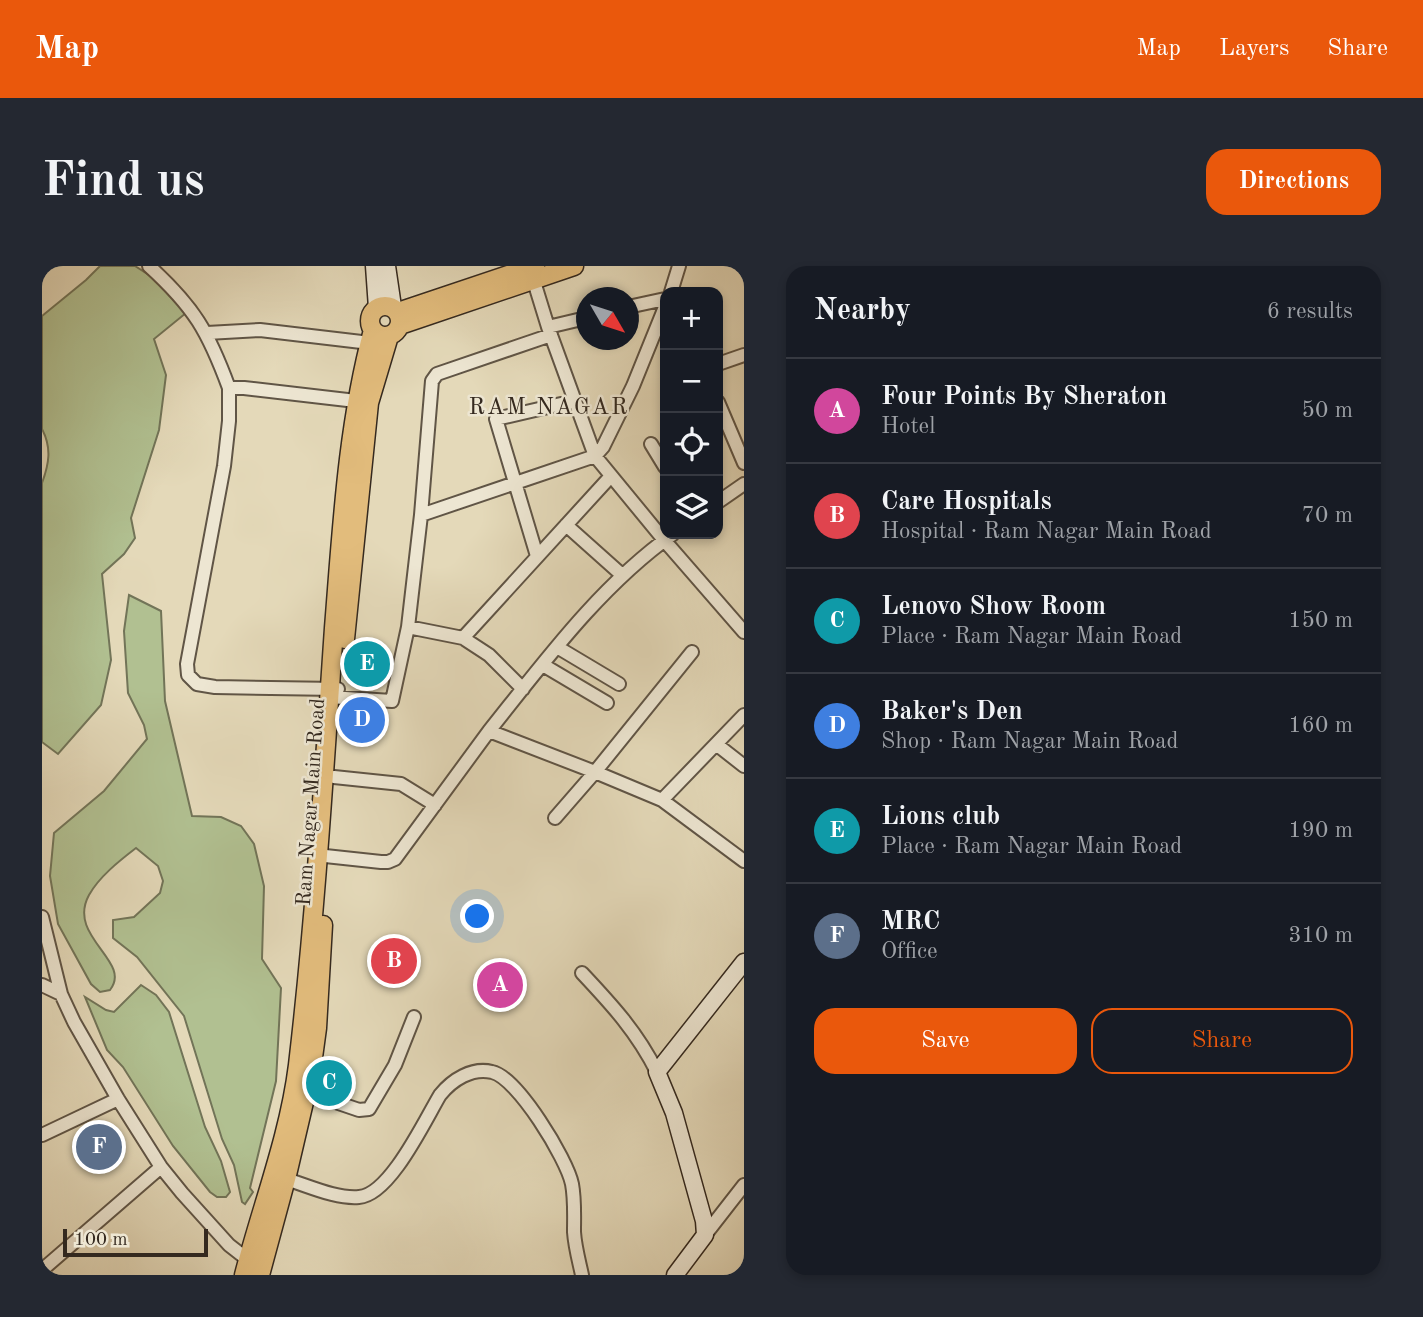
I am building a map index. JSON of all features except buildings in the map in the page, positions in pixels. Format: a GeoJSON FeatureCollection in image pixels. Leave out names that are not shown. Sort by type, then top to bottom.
{"type":"FeatureCollection","features":[{"type":"Feature","properties":{"kind":"main road"},"geometry":{"type":"LineString","coordinates":[[254,1270],[298,1069],[322,855],[335,693],[338,569],[356,401],[386,323],[533,271],[575,266]]}},
{"type":"Feature","properties":{"kind":"main road","name":"Ram Nagar Main Road"},"geometry":{"type":"LineString","coordinates":[[254,1270],[286,1179],[317,1028],[322,855],[334,777],[335,693],[369,403],[386,323]]}},
{"type":"Feature","properties":{"kind":"street"},"geometry":{"type":"LineString","coordinates":[[149,266],[182,299],[207,333],[229,388],[225,466],[187,664],[188,676],[197,684],[215,687],[335,693],[392,701],[408,627],[432,381],[437,374],[576,322]]}},
{"type":"Feature","properties":{"kind":"street"},"geometry":{"type":"LineString","coordinates":[[374,266],[386,323]]}},
{"type":"Feature","properties":{"kind":"street"},"geometry":{"type":"LineString","coordinates":[[386,323],[387,266]]}},
{"type":"Feature","properties":{"kind":"street"},"geometry":{"type":"LineString","coordinates":[[673,287],[679,266]]}},
{"type":"Feature","properties":{"kind":"street"},"geometry":{"type":"LineString","coordinates":[[533,271],[550,331],[595,456],[660,528]]}},
{"type":"Feature","properties":{"kind":"street"},"geometry":{"type":"LineString","coordinates":[[639,305],[660,300]]}},
{"type":"Feature","properties":{"kind":"street"},"geometry":{"type":"LineString","coordinates":[[421,515],[595,456],[606,441],[633,386],[660,319]]}},
{"type":"Feature","properties":{"kind":"street"},"geometry":{"type":"LineString","coordinates":[[207,333],[386,323]]}},
{"type":"Feature","properties":{"kind":"street"},"geometry":{"type":"LineString","coordinates":[[723,362],[744,355]]}},
{"type":"Feature","properties":{"kind":"street"},"geometry":{"type":"LineString","coordinates":[[229,388],[356,401]]}},
{"type":"Feature","properties":{"kind":"street"},"geometry":{"type":"LineString","coordinates":[[537,556],[496,419],[574,401]]}},
{"type":"Feature","properties":{"kind":"street"},"geometry":{"type":"LineString","coordinates":[[723,413],[744,463]]}},
{"type":"Feature","properties":{"kind":"street"},"geometry":{"type":"LineString","coordinates":[[651,444],[660,459]]}},
{"type":"Feature","properties":{"kind":"street"},"geometry":{"type":"LineString","coordinates":[[463,638],[611,476]]}},
{"type":"Feature","properties":{"kind":"street"},"geometry":{"type":"LineString","coordinates":[[723,499],[744,484]]}},
{"type":"Feature","properties":{"kind":"street"},"geometry":{"type":"LineString","coordinates":[[566,525],[622,575]]}},
{"type":"Feature","properties":{"kind":"street"},"geometry":{"type":"LineString","coordinates":[[322,855],[388,863],[396,859],[489,731],[557,647],[622,575],[666,539]]}},
{"type":"Feature","properties":{"kind":"street"},"geometry":{"type":"LineString","coordinates":[[670,539],[744,632]]}},
{"type":"Feature","properties":{"kind":"street"},"geometry":{"type":"LineString","coordinates":[[408,627],[463,638],[489,655],[523,688]]}},
{"type":"Feature","properties":{"kind":"street"},"geometry":{"type":"LineString","coordinates":[[557,647],[619,684]]}},
{"type":"Feature","properties":{"kind":"street"},"geometry":{"type":"LineString","coordinates":[[555,818],[692,652]]}},
{"type":"Feature","properties":{"kind":"street"},"geometry":{"type":"LineString","coordinates":[[543,665],[607,703]]}},
{"type":"Feature","properties":{"kind":"street"},"geometry":{"type":"LineString","coordinates":[[662,800],[744,715]]}},
{"type":"Feature","properties":{"kind":"street"},"geometry":{"type":"LineString","coordinates":[[489,731],[662,800],[744,861]]}},
{"type":"Feature","properties":{"kind":"street"},"geometry":{"type":"LineString","coordinates":[[716,744],[744,766]]}},
{"type":"Feature","properties":{"kind":"street"},"geometry":{"type":"LineString","coordinates":[[334,777],[401,784],[435,805]]}},
{"type":"Feature","properties":{"kind":"street"},"geometry":{"type":"LineString","coordinates":[[42,917],[61,994],[118,1100],[161,1167],[202,1217],[254,1270]]}},
{"type":"Feature","properties":{"kind":"street"},"geometry":{"type":"LineString","coordinates":[[657,1072],[744,962]]}},
{"type":"Feature","properties":{"kind":"street"},"geometry":{"type":"LineString","coordinates":[[582,972],[642,1043],[657,1072],[674,1113],[704,1221],[705,1234]]}},
{"type":"Feature","properties":{"kind":"street"},"geometry":{"type":"LineString","coordinates":[[42,985],[61,994]]}},
{"type":"Feature","properties":{"kind":"street"},"geometry":{"type":"LineString","coordinates":[[306,1092],[365,1111],[395,1065],[414,1017]]}},
{"type":"Feature","properties":{"kind":"street"},"geometry":{"type":"LineString","coordinates":[[286,1179],[337,1195],[356,1198],[369,1196],[396,1168],[440,1095],[450,1084],[459,1077],[493,1072],[503,1077],[519,1094],[561,1153],[572,1182],[575,1235],[582,1275]]}},
{"type":"Feature","properties":{"kind":"street"},"geometry":{"type":"LineString","coordinates":[[42,1135],[118,1100]]}},
{"type":"Feature","properties":{"kind":"street"},"geometry":{"type":"LineString","coordinates":[[42,1270],[161,1167]]}},
{"type":"Feature","properties":{"kind":"street"},"geometry":{"type":"LineString","coordinates":[[674,1275],[744,1185]]}},
{"type":"Feature","properties":{"kind":"green space"},"geometry":{"type":"Polygon","coordinates":[[[100,266],[135,266],[152,277],[186,313],[154,339],[166,375],[159,430],[131,518],[135,538],[124,554],[102,574],[111,660],[101,705],[58,754],[42,742],[42,483],[48,456],[42,429],[42,316],[100,266]]]}},
{"type":"Feature","properties":{"kind":"green space"},"geometry":{"type":"Polygon","coordinates":[[[129,595],[161,611],[165,701],[192,816],[221,817],[241,826],[254,844],[264,886],[262,959],[281,988],[276,1081],[250,1188],[253,1192],[245,1204],[242,1202],[234,1165],[222,1139],[184,1016],[137,957],[113,938],[113,920],[134,917],[160,893],[163,881],[158,866],[136,848],[104,876],[89,895],[84,910],[86,923],[113,969],[115,979],[110,990],[100,992],[91,984],[58,924],[50,876],[54,833],[104,791],[147,739],[144,725],[128,693],[124,631],[129,595]]]}},
{"type":"Feature","properties":{"kind":"green space"},"geometry":{"type":"Polygon","coordinates":[[[141,985],[156,995],[169,1012],[205,1127],[221,1161],[230,1192],[226,1197],[217,1197],[210,1192],[173,1146],[123,1067],[107,1050],[85,997],[114,1012],[141,985]]]}},
{"type":"Feature","properties":{"kind":"place","name":"Lions club"},"geometry":{"type":"Point","coordinates":[367,664]}},
{"type":"Feature","properties":{"kind":"place","name":"Baker's Den"},"geometry":{"type":"Point","coordinates":[362,720]}},
{"type":"Feature","properties":{"kind":"place","name":"Care Hospitals"},"geometry":{"type":"Point","coordinates":[394,961]}},
{"type":"Feature","properties":{"kind":"place","name":"Four Points By Sheraton"},"geometry":{"type":"Point","coordinates":[500,985]}},
{"type":"Feature","properties":{"kind":"place","name":"Lenovo Show Room"},"geometry":{"type":"Point","coordinates":[329,1083]}},
{"type":"Feature","properties":{"kind":"place","name":"MRC"},"geometry":{"type":"Point","coordinates":[99,1147]}},
{"type":"Feature","properties":{"kind":"district","name":"RAM NAGAR"},"geometry":{"type":"Point","coordinates":[549,406]}}]}
